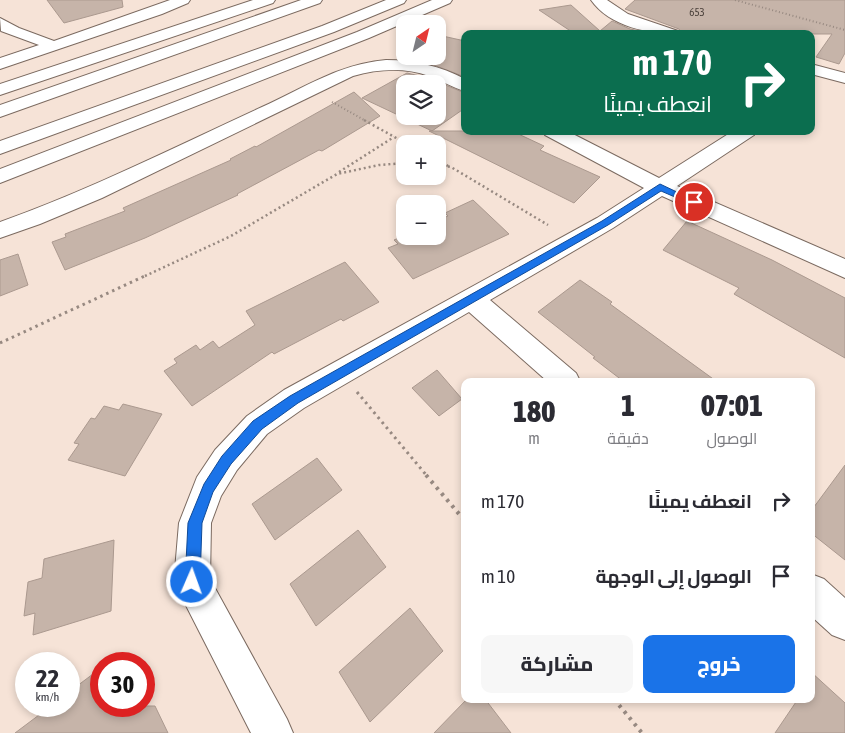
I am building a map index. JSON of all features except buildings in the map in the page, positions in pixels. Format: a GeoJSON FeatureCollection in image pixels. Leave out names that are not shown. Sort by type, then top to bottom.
{"type":"FeatureCollection","features":[{"type":"Feature","properties":{"kind":"street"},"geometry":{"type":"LineString","coordinates":[[0,64],[157,11],[183,0]]}},
{"type":"Feature","properties":{"kind":"street"},"geometry":{"type":"LineString","coordinates":[[216,0],[234,11]]}},
{"type":"Feature","properties":{"kind":"street"},"geometry":{"type":"LineString","coordinates":[[0,90],[266,0]]}},
{"type":"Feature","properties":{"kind":"street"},"geometry":{"type":"LineString","coordinates":[[0,111],[315,0]]}},
{"type":"Feature","properties":{"kind":"street"},"geometry":{"type":"LineString","coordinates":[[0,148],[328,29],[399,0]]}},
{"type":"Feature","properties":{"kind":"street"},"geometry":{"type":"LineString","coordinates":[[0,176],[354,38],[445,0]]}},
{"type":"Feature","properties":{"kind":"street"},"geometry":{"type":"LineString","coordinates":[[598,0],[620,15],[659,30]]}},
{"type":"Feature","properties":{"kind":"street"},"geometry":{"type":"LineString","coordinates":[[3,26],[24,37],[45,42],[52,47]]}},
{"type":"Feature","properties":{"kind":"street"},"geometry":{"type":"LineString","coordinates":[[0,54],[8,40],[3,26]]}},
{"type":"Feature","properties":{"kind":"street"},"geometry":{"type":"LineString","coordinates":[[0,230],[140,173],[333,77],[356,69],[386,65],[432,69],[461,84]]}},
{"type":"Feature","properties":{"kind":"street"},"geometry":{"type":"LineString","coordinates":[[815,71],[845,78]]}},
{"type":"Feature","properties":{"kind":"street"},"geometry":{"type":"LineString","coordinates":[[560,135],[660,187],[845,269]]}},
{"type":"Feature","properties":{"kind":"street"},"geometry":{"type":"LineString","coordinates":[[273,733],[192,582],[195,523],[208,488],[222,467],[257,425],[294,399],[605,223],[741,135]]}},
{"type":"Feature","properties":{"kind":"street"},"geometry":{"type":"LineString","coordinates":[[470,298],[563,378]]}},
{"type":"Feature","properties":{"kind":"street"},"geometry":{"type":"LineString","coordinates":[[815,596],[845,622]]}},
{"type":"Feature","properties":{"kind":"path"},"geometry":{"type":"LineString","coordinates":[[735,0],[845,30]]}},
{"type":"Feature","properties":{"kind":"path"},"geometry":{"type":"LineString","coordinates":[[0,343],[231,236],[290,203],[394,136],[309,89]]}},
{"type":"Feature","properties":{"kind":"path"},"geometry":{"type":"LineString","coordinates":[[337,174],[379,165],[396,164]]}},
{"type":"Feature","properties":{"kind":"path"},"geometry":{"type":"LineString","coordinates":[[446,164],[548,225]]}},
{"type":"Feature","properties":{"kind":"path"},"geometry":{"type":"LineString","coordinates":[[446,167],[451,167]]}},
{"type":"Feature","properties":{"kind":"path"},"geometry":{"type":"LineString","coordinates":[[341,372],[461,516]]}},
{"type":"Feature","properties":{"kind":"path"},"geometry":{"type":"LineString","coordinates":[[617,703],[642,733]]}},
{"type":"Feature","properties":{"kind":"route"},"geometry":{"type":"LineString","coordinates":[[192,582],[195,523],[208,488],[226,460],[257,425],[294,399],[605,223],[660,187],[694,202]]}}]}
